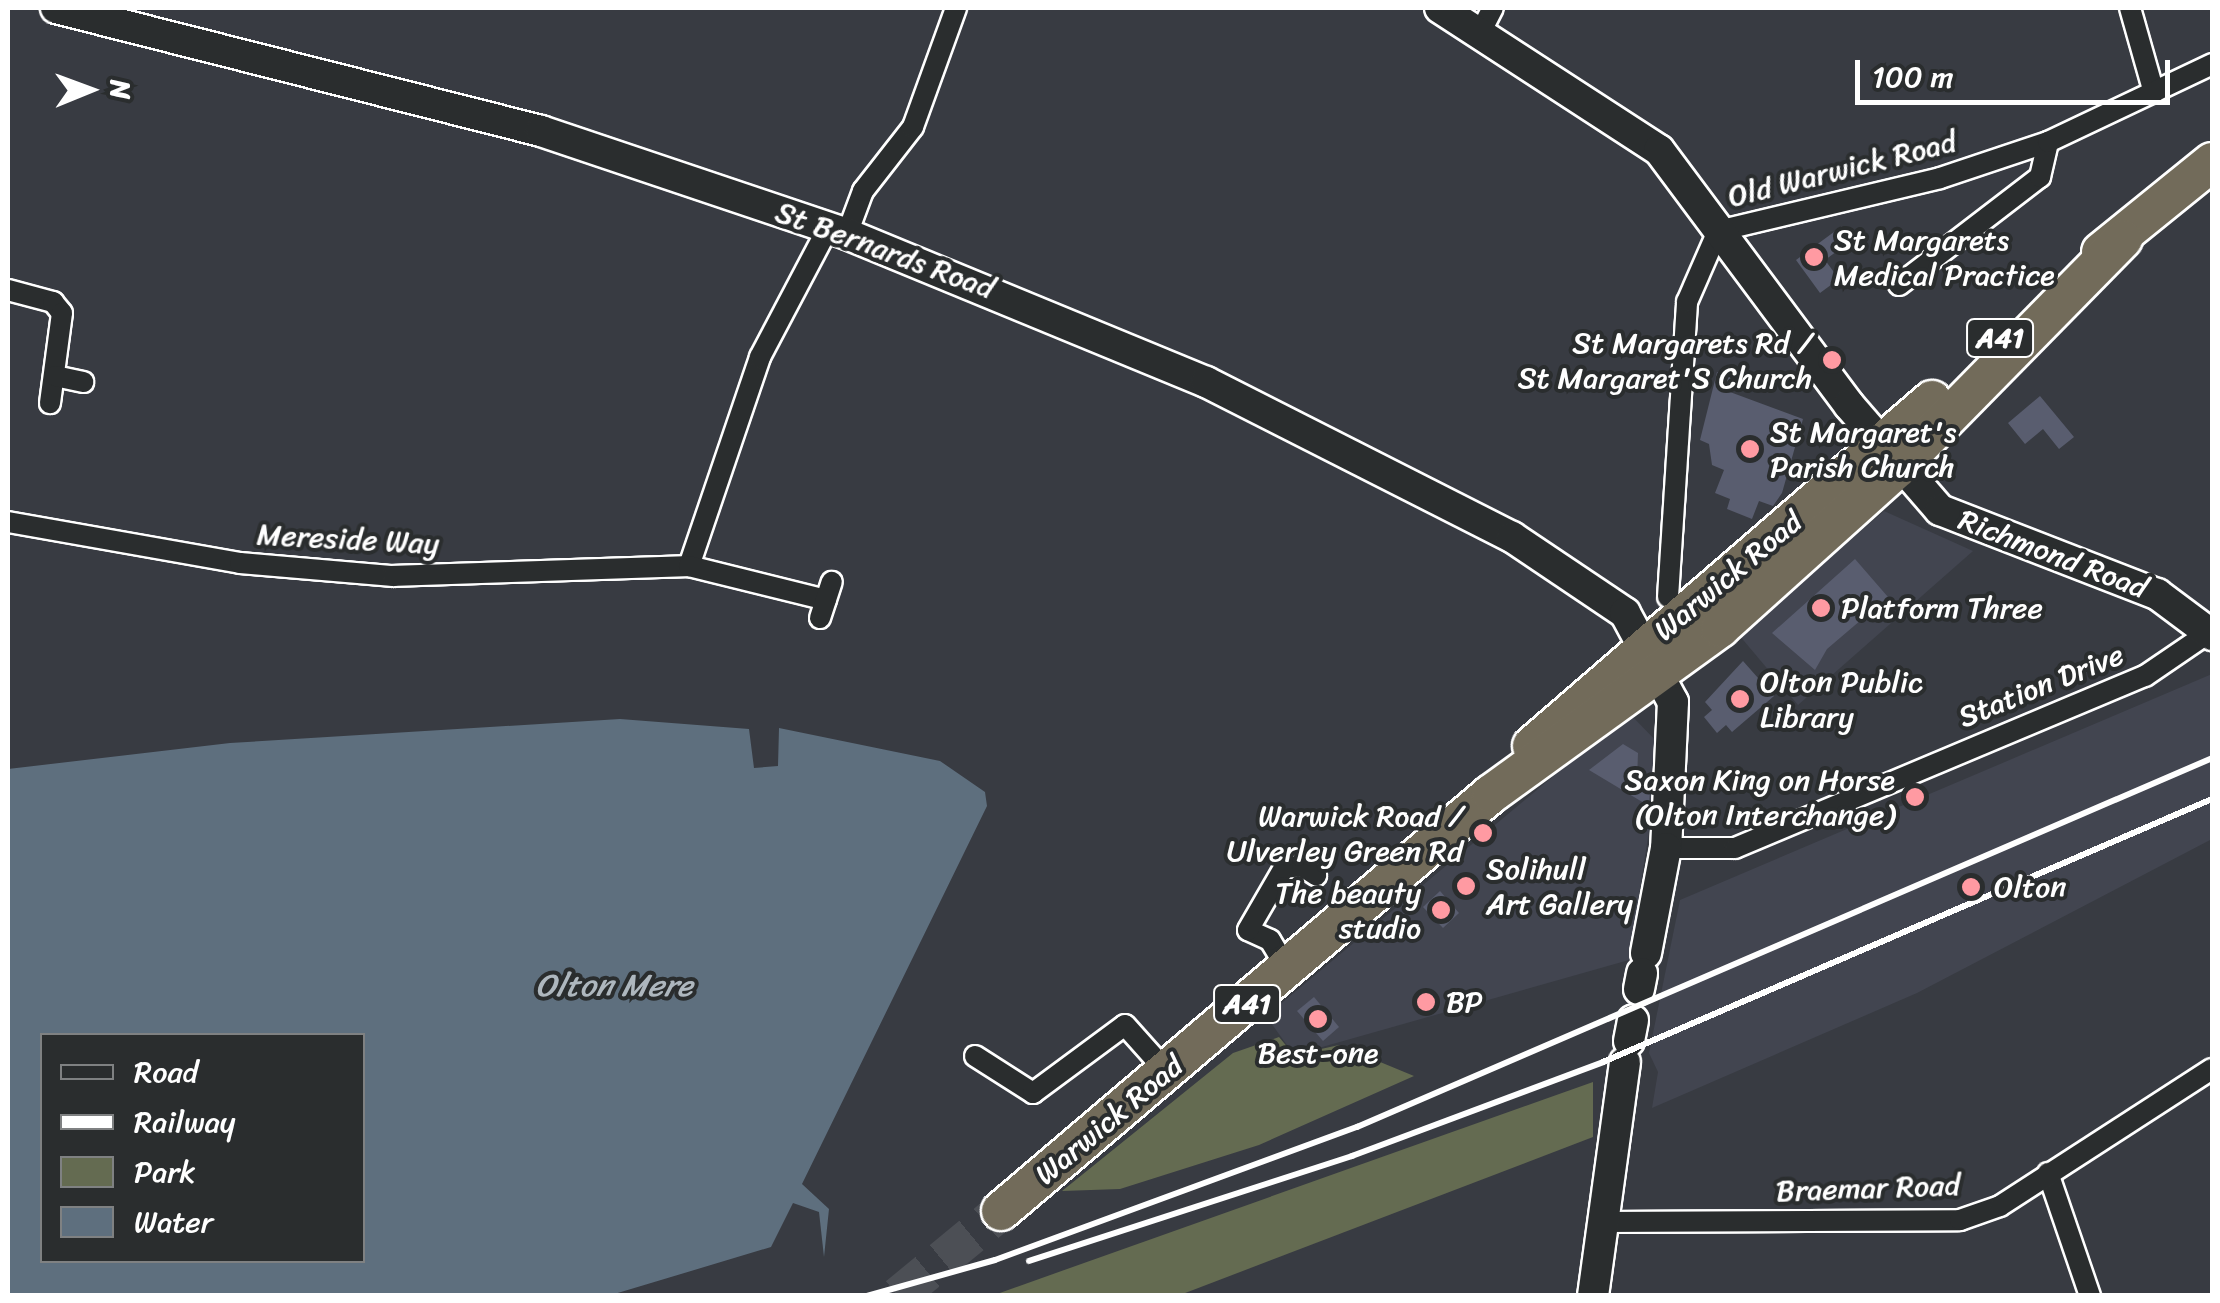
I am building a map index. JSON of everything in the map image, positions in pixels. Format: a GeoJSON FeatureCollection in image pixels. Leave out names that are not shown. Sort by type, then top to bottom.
{"type":"FeatureCollection","features":[{"type":"Feature","properties":{"kind":"highway","name":"Warwick Road"},"geometry":{"type":"LineString","coordinates":[[1001,1211],[1491,794],[1556,722],[1653,659],[1890,457],[2123,239],[2212,162]]}},
{"type":"Feature","properties":{"kind":"street","name":"St Bernards Road"},"geometry":{"type":"LineString","coordinates":[[56,8],[541,131],[838,231],[1077,325],[1377,468],[1601,591],[1653,659]]}},
{"type":"Feature","properties":{"kind":"street"},"geometry":{"type":"LineString","coordinates":[[689,566],[760,357],[862,191],[913,127],[956,8]]}},
{"type":"Feature","properties":{"kind":"street","name":"Richmond Road"},"geometry":{"type":"LineString","coordinates":[[1440,8],[1478,37],[1638,130],[1890,457],[1940,510],[2157,594],[2209,635]]}},
{"type":"Feature","properties":{"kind":"street"},"geometry":{"type":"LineString","coordinates":[[1478,37],[1493,8]]}},
{"type":"Feature","properties":{"kind":"street"},"geometry":{"type":"LineString","coordinates":[[2130,8],[2154,92]]}},
{"type":"Feature","properties":{"kind":"street","name":"Old Warwick Road"},"geometry":{"type":"LineString","coordinates":[[1668,597],[1685,316],[1704,250],[1718,231],[1940,178],[2048,142],[2212,64]]}},
{"type":"Feature","properties":{"kind":"street"},"geometry":{"type":"LineString","coordinates":[[1899,285],[2040,177],[2048,142]]}},
{"type":"Feature","properties":{"kind":"street"},"geometry":{"type":"LineString","coordinates":[[8,290],[53,302],[62,313],[50,403]]}},
{"type":"Feature","properties":{"kind":"street"},"geometry":{"type":"LineString","coordinates":[[56,376],[84,382]]}},
{"type":"Feature","properties":{"kind":"street","name":"Mereside Way"},"geometry":{"type":"LineString","coordinates":[[8,522],[240,563],[393,576],[689,566],[826,600]]}},
{"type":"Feature","properties":{"kind":"street","name":"Station Drive"},"geometry":{"type":"LineString","coordinates":[[1666,848],[1736,848],[2145,676],[2209,635]]}},
{"type":"Feature","properties":{"kind":"street"},"geometry":{"type":"LineString","coordinates":[[1642,972],[1666,848],[1678,735],[1653,659]]}},
{"type":"Feature","properties":{"kind":"street"},"geometry":{"type":"LineString","coordinates":[[1288,970],[1270,940],[1248,930],[1284,868],[1302,866],[1316,875]]}},
{"type":"Feature","properties":{"kind":"street"},"geometry":{"type":"LineString","coordinates":[[975,1056],[1033,1093],[1125,1025],[1167,1072]]}},
{"type":"Feature","properties":{"kind":"street"},"geometry":{"type":"LineString","coordinates":[[1592,1296],[1629,1041]]}},
{"type":"Feature","properties":{"kind":"street","name":"Braemar Road"},"geometry":{"type":"LineString","coordinates":[[1604,1222],[1960,1220],[2000,1206],[2212,1069]]}},
{"type":"Feature","properties":{"kind":"street"},"geometry":{"type":"LineString","coordinates":[[2048,1173],[2090,1296]]}},
{"type":"Feature","properties":{"kind":"shaded area"},"geometry":{"type":"Polygon","coordinates":[[[1884,511],[1973,551],[1798,705],[1739,635],[1884,511]]]}},
{"type":"Feature","properties":{"kind":"shaded area"},"geometry":{"type":"Polygon","coordinates":[[[2212,674],[2212,839],[1917,993],[1652,1108],[1658,1072],[1649,1053],[1680,900],[2212,674]]]}},
{"type":"Feature","properties":{"kind":"shaded area"},"geometry":{"type":"Polygon","coordinates":[[[1629,713],[1662,747],[1629,960],[1294,1055],[1266,1016],[1629,713]]]}},
{"type":"Feature","properties":{"kind":"green space"},"geometry":{"type":"Polygon","coordinates":[[[1279,1037],[1294,1055],[1339,1045],[1414,1076],[1259,1145],[1120,1189],[1062,1191],[1233,1053],[1279,1037]]]}},
{"type":"Feature","properties":{"kind":"green space"},"geometry":{"type":"Polygon","coordinates":[[[1593,1082],[1593,1137],[1180,1295],[994,1295],[1593,1082]]]}},
{"type":"Feature","properties":{"kind":"water","name":"Olton Mere"},"geometry":{"type":"Polygon","coordinates":[[[620,719],[749,729],[754,768],[778,766],[779,728],[940,761],[985,792],[987,806],[802,1184],[829,1209],[824,1257],[819,1212],[793,1203],[771,1247],[611,1295],[8,1295],[8,769],[230,743],[620,719]]]}},
{"type":"Feature","properties":{"kind":"building","name":"St Margarets Medical Practice"},"geometry":{"type":"Polygon","coordinates":[[[1842,226],[1852,240],[1825,260],[1839,279],[1820,293],[1796,260],[1842,226]]]}},
{"type":"Feature","properties":{"kind":"building","name":"St Margaret's Parish Church"},"geometry":{"type":"Polygon","coordinates":[[[1717,372],[1735,378],[1730,392],[1803,419],[1782,493],[1773,506],[1759,501],[1752,519],[1727,509],[1730,499],[1715,493],[1724,470],[1712,465],[1709,444],[1700,440],[1717,372]]]}},
{"type":"Feature","properties":{"kind":"building"},"geometry":{"type":"Polygon","coordinates":[[[2040,396],[2074,437],[2059,449],[2043,429],[2025,444],[2008,423],[2040,396]]]}},
{"type":"Feature","properties":{"kind":"building"},"geometry":{"type":"Polygon","coordinates":[[[1855,559],[1888,597],[1827,649],[1815,670],[1772,633],[1855,559]]]}},
{"type":"Feature","properties":{"kind":"building","name":"Olton Public Library"},"geometry":{"type":"Polygon","coordinates":[[[1743,661],[1774,696],[1732,732],[1726,725],[1717,733],[1704,717],[1712,710],[1705,702],[1743,661]]]}},
{"type":"Feature","properties":{"kind":"building"},"geometry":{"type":"Polygon","coordinates":[[[1623,744],[1638,753],[1637,781],[1650,789],[1649,806],[1589,770],[1623,744]]]}},
{"type":"Feature","properties":{"kind":"building","name":"The beauty studio"},"geometry":{"type":"Polygon","coordinates":[[[1440,891],[1459,913],[1443,928],[1423,907],[1440,891]]]}},
{"type":"Feature","properties":{"kind":"building","name":"Best-one"},"geometry":{"type":"Polygon","coordinates":[[[1314,997],[1339,1027],[1323,1041],[1297,1011],[1314,997]]]}},
{"type":"Feature","properties":{"kind":"tunnel"},"geometry":{"type":"LineString","coordinates":[[898,1296],[1001,1211]]}},
{"type":"Feature","properties":{"kind":"railway"},"geometry":{"type":"LineString","coordinates":[[867,1296],[995,1260],[1357,1127],[2212,758]]}},
{"type":"Feature","properties":{"kind":"railway"},"geometry":{"type":"LineString","coordinates":[[1029,1261],[1352,1156],[1603,1062],[2212,799]]}},
{"type":"Feature","properties":{"kind":"place","name":"St Margarets Medical Practice"},"geometry":{"type":"Point","coordinates":[1814,257]}},
{"type":"Feature","properties":{"kind":"place","name":"St Margarets Rd / St Margaret'S Church"},"geometry":{"type":"Point","coordinates":[1832,360]}},
{"type":"Feature","properties":{"kind":"place","name":"St Margaret's Parish Church"},"geometry":{"type":"Point","coordinates":[1750,449]}},
{"type":"Feature","properties":{"kind":"place","name":"Platform Three"},"geometry":{"type":"Point","coordinates":[1821,608]}},
{"type":"Feature","properties":{"kind":"place","name":"Olton Public Library"},"geometry":{"type":"Point","coordinates":[1740,699]}},
{"type":"Feature","properties":{"kind":"place","name":"Saxon King on Horse (Olton Interchange)"},"geometry":{"type":"Point","coordinates":[1915,797]}},
{"type":"Feature","properties":{"kind":"place","name":"Warwick Road / Ulverley Green Rd"},"geometry":{"type":"Point","coordinates":[1483,833]}},
{"type":"Feature","properties":{"kind":"place","name":"Solihull Art Gallery"},"geometry":{"type":"Point","coordinates":[1466,886]}},
{"type":"Feature","properties":{"kind":"place","name":"Olton"},"geometry":{"type":"Point","coordinates":[1971,887]}},
{"type":"Feature","properties":{"kind":"place","name":"The beauty studio"},"geometry":{"type":"Point","coordinates":[1441,910]}},
{"type":"Feature","properties":{"kind":"place","name":"BP"},"geometry":{"type":"Point","coordinates":[1426,1002]}},
{"type":"Feature","properties":{"kind":"place","name":"Best-one"},"geometry":{"type":"Point","coordinates":[1318,1019]}}]}
